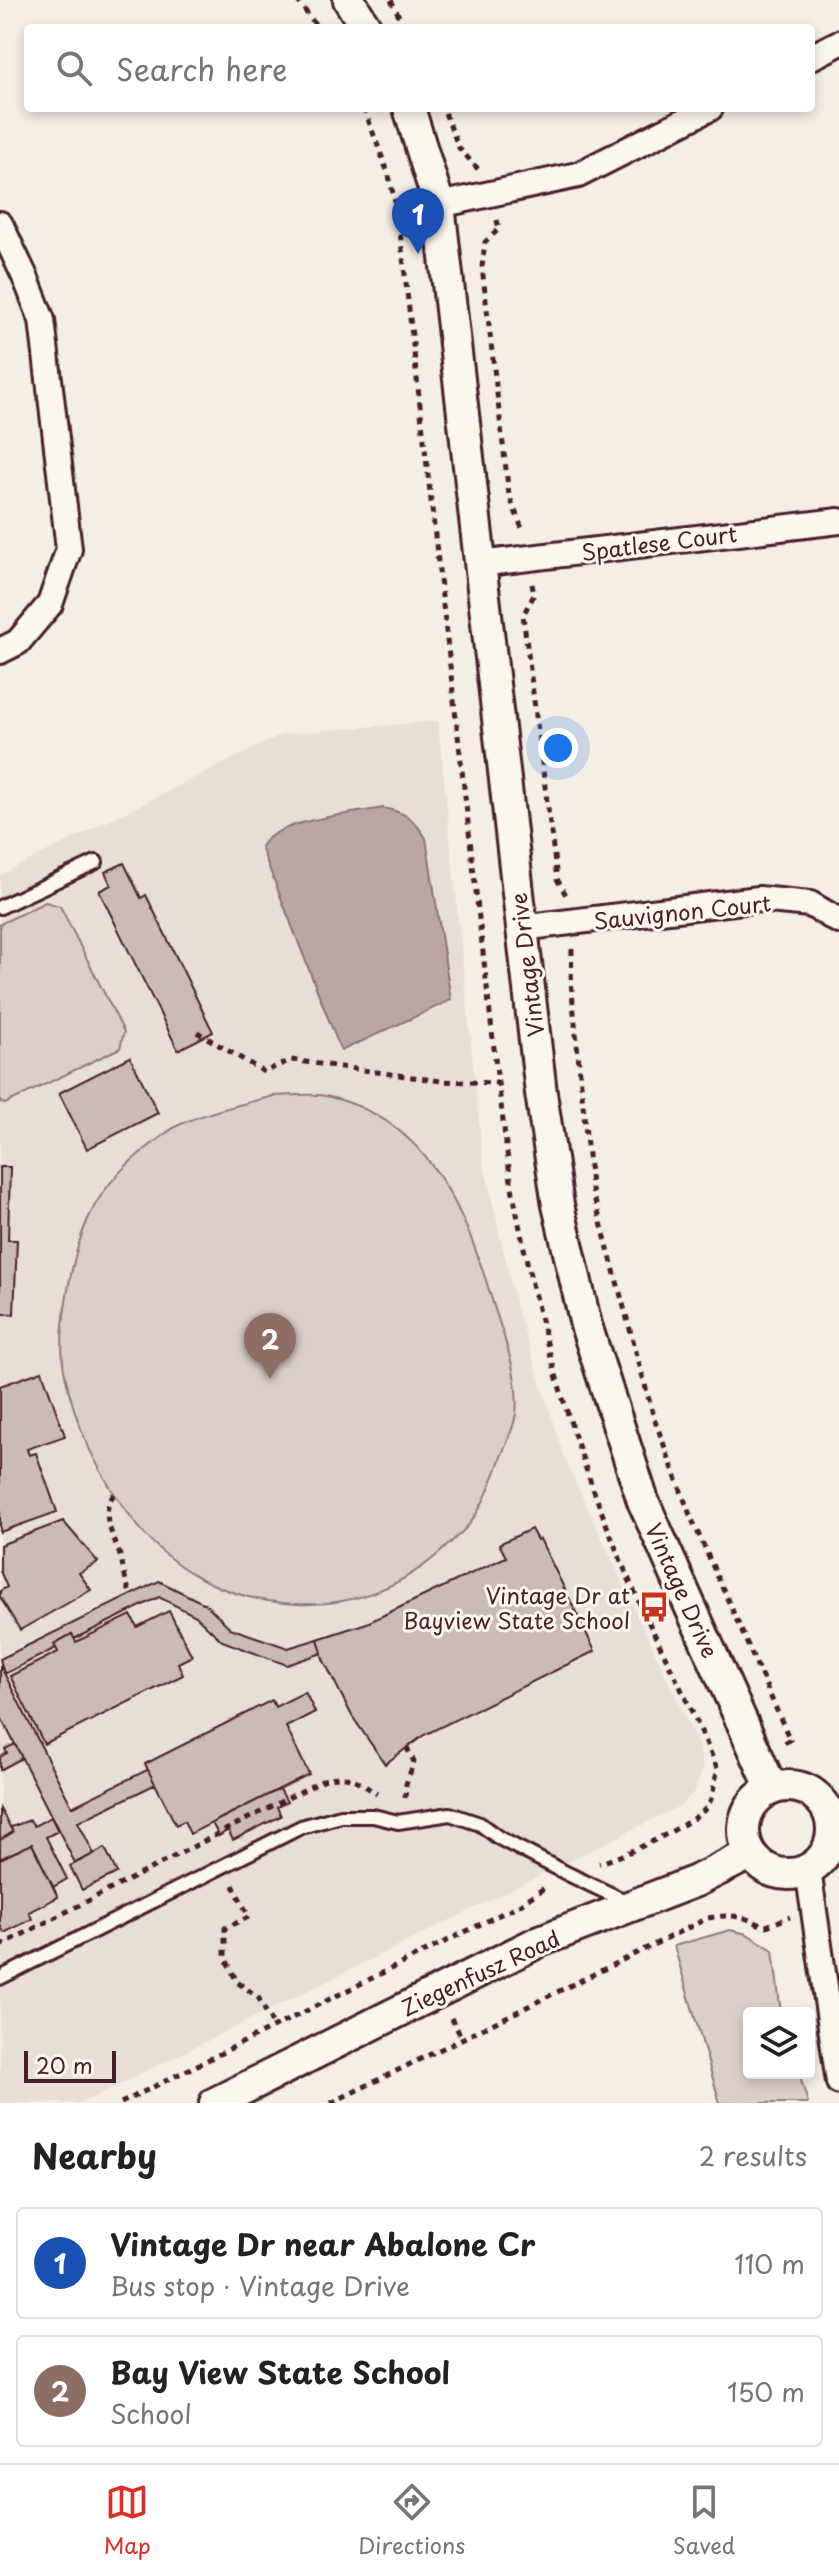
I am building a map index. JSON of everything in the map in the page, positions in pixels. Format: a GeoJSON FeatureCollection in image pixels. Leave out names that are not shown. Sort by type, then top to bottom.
{"type":"FeatureCollection","features":[{"type":"Feature","properties":{"kind":"street"},"geometry":{"type":"LineString","coordinates":[[349,0],[364,24]]}},
{"type":"Feature","properties":{"kind":"street"},"geometry":{"type":"LineString","coordinates":[[815,55],[839,43]]}},
{"type":"Feature","properties":{"kind":"street","name":"Vintage Drive"},"geometry":{"type":"LineString","coordinates":[[410,112],[439,205],[521,928],[558,1205],[586,1325],[643,1501],[772,1789]]}},
{"type":"Feature","properties":{"kind":"street"},"geometry":{"type":"LineString","coordinates":[[439,205],[578,175],[702,112]]}},
{"type":"Feature","properties":{"kind":"street"},"geometry":{"type":"LineString","coordinates":[[0,224],[42,320],[69,549],[50,604],[18,642],[0,651]]}},
{"type":"Feature","properties":{"kind":"street","name":"Spatlese Court"},"geometry":{"type":"LineString","coordinates":[[479,564],[839,521]]}},
{"type":"Feature","properties":{"kind":"street","name":"Sauvignon Court"},"geometry":{"type":"LineString","coordinates":[[521,928],[759,899],[810,904],[839,921]]}},
{"type":"Feature","properties":{"kind":"street"},"geometry":{"type":"LineString","coordinates":[[787,1785],[808,1790],[834,1810],[831,1843],[824,1858],[808,1870],[779,1874],[764,1868],[750,1854],[745,1839],[745,1818],[753,1803],[772,1789],[787,1785]]}},
{"type":"Feature","properties":{"kind":"street","name":"Ziegenfusz Road"},"geometry":{"type":"LineString","coordinates":[[215,2103],[540,1941],[696,1881],[750,1854]]}},
{"type":"Feature","properties":{"kind":"street"},"geometry":{"type":"LineString","coordinates":[[808,1870],[839,2082]]}},
{"type":"Feature","properties":{"kind":"lane"},"geometry":{"type":"LineString","coordinates":[[0,907],[96,862]]}},
{"type":"Feature","properties":{"kind":"lane"},"geometry":{"type":"LineString","coordinates":[[0,1978],[301,1827],[341,1816],[373,1816],[398,1822],[450,1814],[480,1824],[499,1838],[633,1905]]}},
{"type":"Feature","properties":{"kind":"path"},"geometry":{"type":"LineString","coordinates":[[297,0],[315,24]]}},
{"type":"Feature","properties":{"kind":"path"},"geometry":{"type":"LineString","coordinates":[[391,0],[403,24]]}},
{"type":"Feature","properties":{"kind":"path"},"geometry":{"type":"LineString","coordinates":[[365,112],[389,176],[398,214],[498,1083],[518,1216],[571,1426],[617,1551],[718,1771]]}},
{"type":"Feature","properties":{"kind":"path"},"geometry":{"type":"LineString","coordinates":[[121,2103],[519,1905],[590,1863],[616,1858],[696,1818],[707,1807],[718,1771],[790,1740],[690,1515],[654,1418],[591,1186],[571,982],[573,958],[569,922],[565,894],[557,879],[523,615],[534,595],[522,522],[509,495],[482,267],[485,242],[499,229],[486,172],[475,168],[459,148],[445,112]]}},
{"type":"Feature","properties":{"kind":"path"},"geometry":{"type":"LineString","coordinates":[[197,1032],[264,1072],[291,1060],[441,1081],[498,1083]]}},
{"type":"Feature","properties":{"kind":"path"},"geometry":{"type":"LineString","coordinates":[[114,1494],[108,1504],[107,1519],[118,1550],[124,1581],[131,1595]]}},
{"type":"Feature","properties":{"kind":"path"},"geometry":{"type":"LineString","coordinates":[[405,1798],[406,1784],[414,1762],[407,1748]]}},
{"type":"Feature","properties":{"kind":"path"},"geometry":{"type":"LineString","coordinates":[[218,1888],[232,1882],[249,1917],[225,1928],[225,1957],[237,1982],[258,1997],[274,2027]]}},
{"type":"Feature","properties":{"kind":"path"},"geometry":{"type":"LineString","coordinates":[[331,2103],[708,1918],[729,1914],[748,1917],[764,1927],[812,1908]]}},
{"type":"Feature","properties":{"kind":"shaded area"},"geometry":{"type":"Polygon","coordinates":[[[438,721],[483,1160],[515,1302],[564,1457],[699,1747],[703,1767],[695,1791],[680,1806],[82,2103],[0,2103],[0,875],[282,734],[438,721]]]}},
{"type":"Feature","properties":{"kind":"shaded area"},"geometry":{"type":"Polygon","coordinates":[[[383,808],[409,817],[426,838],[451,1000],[341,1051],[261,847],[269,838],[298,824],[383,808]]]}},
{"type":"Feature","properties":{"kind":"shaded area"},"geometry":{"type":"Polygon","coordinates":[[[45,902],[60,906],[124,1032],[120,1048],[5,1104],[0,1102],[0,924],[45,902]]]}},
{"type":"Feature","properties":{"kind":"shaded area"},"geometry":{"type":"Polygon","coordinates":[[[320,1095],[362,1108],[392,1125],[417,1148],[438,1174],[470,1236],[506,1344],[516,1386],[516,1414],[512,1430],[485,1497],[468,1526],[431,1560],[396,1583],[358,1598],[338,1602],[296,1604],[251,1597],[208,1582],[170,1558],[138,1526],[101,1472],[75,1413],[64,1370],[62,1332],[71,1272],[91,1212],[114,1178],[129,1162],[175,1127],[213,1112],[273,1096],[320,1095]]]}},
{"type":"Feature","properties":{"kind":"shaded area"},"geometry":{"type":"Polygon","coordinates":[[[730,1930],[747,1934],[773,1950],[780,2007],[743,2007],[743,2079],[801,2079],[808,2103],[720,2103],[674,1946],[730,1930]]]}},
{"type":"Feature","properties":{"kind":"building"},"geometry":{"type":"Polygon","coordinates":[[[124,863],[141,898],[146,895],[213,1032],[178,1050],[99,891],[111,885],[105,872],[124,863]]]}},
{"type":"Feature","properties":{"kind":"building"},"geometry":{"type":"Polygon","coordinates":[[[130,1057],[158,1113],[87,1149],[59,1093],[130,1057]]]}},
{"type":"Feature","properties":{"kind":"building"},"geometry":{"type":"Polygon","coordinates":[[[0,1167],[10,1167],[8,1240],[17,1240],[14,1314],[0,1314],[0,1167]]]}},
{"type":"Feature","properties":{"kind":"building"},"geometry":{"type":"Polygon","coordinates":[[[42,1371],[65,1436],[27,1449],[29,1455],[36,1453],[57,1512],[0,1532],[0,1386],[42,1371]]]}},
{"type":"Feature","properties":{"kind":"building"},"geometry":{"type":"Polygon","coordinates":[[[63,1521],[98,1562],[79,1573],[91,1590],[20,1630],[0,1597],[0,1591],[7,1587],[0,1571],[0,1545],[63,1521]]]}},
{"type":"Feature","properties":{"kind":"building"},"geometry":{"type":"Polygon","coordinates":[[[531,1529],[537,1540],[540,1539],[595,1651],[424,1735],[385,1764],[352,1716],[323,1659],[318,1639],[367,1623],[506,1557],[499,1544],[531,1529]]]}},
{"type":"Feature","properties":{"kind":"building"},"geometry":{"type":"Polygon","coordinates":[[[159,1581],[207,1605],[230,1628],[288,1648],[318,1639],[322,1653],[287,1665],[222,1641],[196,1616],[159,1597],[74,1639],[72,1634],[54,1644],[56,1648],[4,1674],[0,1659],[159,1581]]]}},
{"type":"Feature","properties":{"kind":"building"},"geometry":{"type":"Polygon","coordinates":[[[169,1611],[192,1656],[178,1663],[183,1675],[44,1744],[10,1676],[58,1652],[54,1644],[72,1634],[76,1642],[131,1615],[137,1627],[169,1611]]]}},
{"type":"Feature","properties":{"kind":"building"},"geometry":{"type":"Polygon","coordinates":[[[0,1665],[72,1807],[149,1769],[156,1784],[78,1822],[94,1854],[75,1863],[0,1715],[0,1665]]]}},
{"type":"Feature","properties":{"kind":"building"},"geometry":{"type":"Polygon","coordinates":[[[305,1692],[315,1712],[286,1727],[309,1774],[190,1834],[184,1821],[176,1825],[145,1764],[272,1700],[275,1707],[305,1692]]]}},
{"type":"Feature","properties":{"kind":"building"},"geometry":{"type":"Polygon","coordinates":[[[15,1744],[22,1758],[0,1770],[0,1757],[7,1753],[5,1749],[15,1744]]]}},
{"type":"Feature","properties":{"kind":"building"},"geometry":{"type":"Polygon","coordinates":[[[280,1789],[287,1802],[277,1807],[281,1816],[233,1840],[228,1830],[219,1836],[212,1823],[280,1789]]]}},
{"type":"Feature","properties":{"kind":"building"},"geometry":{"type":"Polygon","coordinates":[[[0,1809],[13,1832],[0,1840],[0,1809]]]}},
{"type":"Feature","properties":{"kind":"building"},"geometry":{"type":"Polygon","coordinates":[[[51,1817],[58,1831],[46,1837],[67,1879],[53,1887],[32,1844],[0,1859],[0,1840],[13,1832],[11,1827],[30,1820],[34,1826],[51,1817]]]}},
{"type":"Feature","properties":{"kind":"building"},"geometry":{"type":"Polygon","coordinates":[[[32,1844],[58,1897],[29,1912],[32,1919],[4,1933],[0,1925],[0,1859],[32,1844]]]}},
{"type":"Feature","properties":{"kind":"building"},"geometry":{"type":"Polygon","coordinates":[[[105,1848],[117,1873],[82,1890],[70,1866],[105,1848]]]}},
{"type":"Feature","properties":{"kind":"place","name":"Vintage Dr near Abalone Cr"},"geometry":{"type":"Point","coordinates":[418,254]}},
{"type":"Feature","properties":{"kind":"place","name":"Bay View State School"},"geometry":{"type":"Point","coordinates":[270,1379]}},
{"type":"Feature","properties":{"kind":"place","name":"Vintage Dr at Bayview State School"},"geometry":{"type":"Point","coordinates":[654,1607]}}]}
